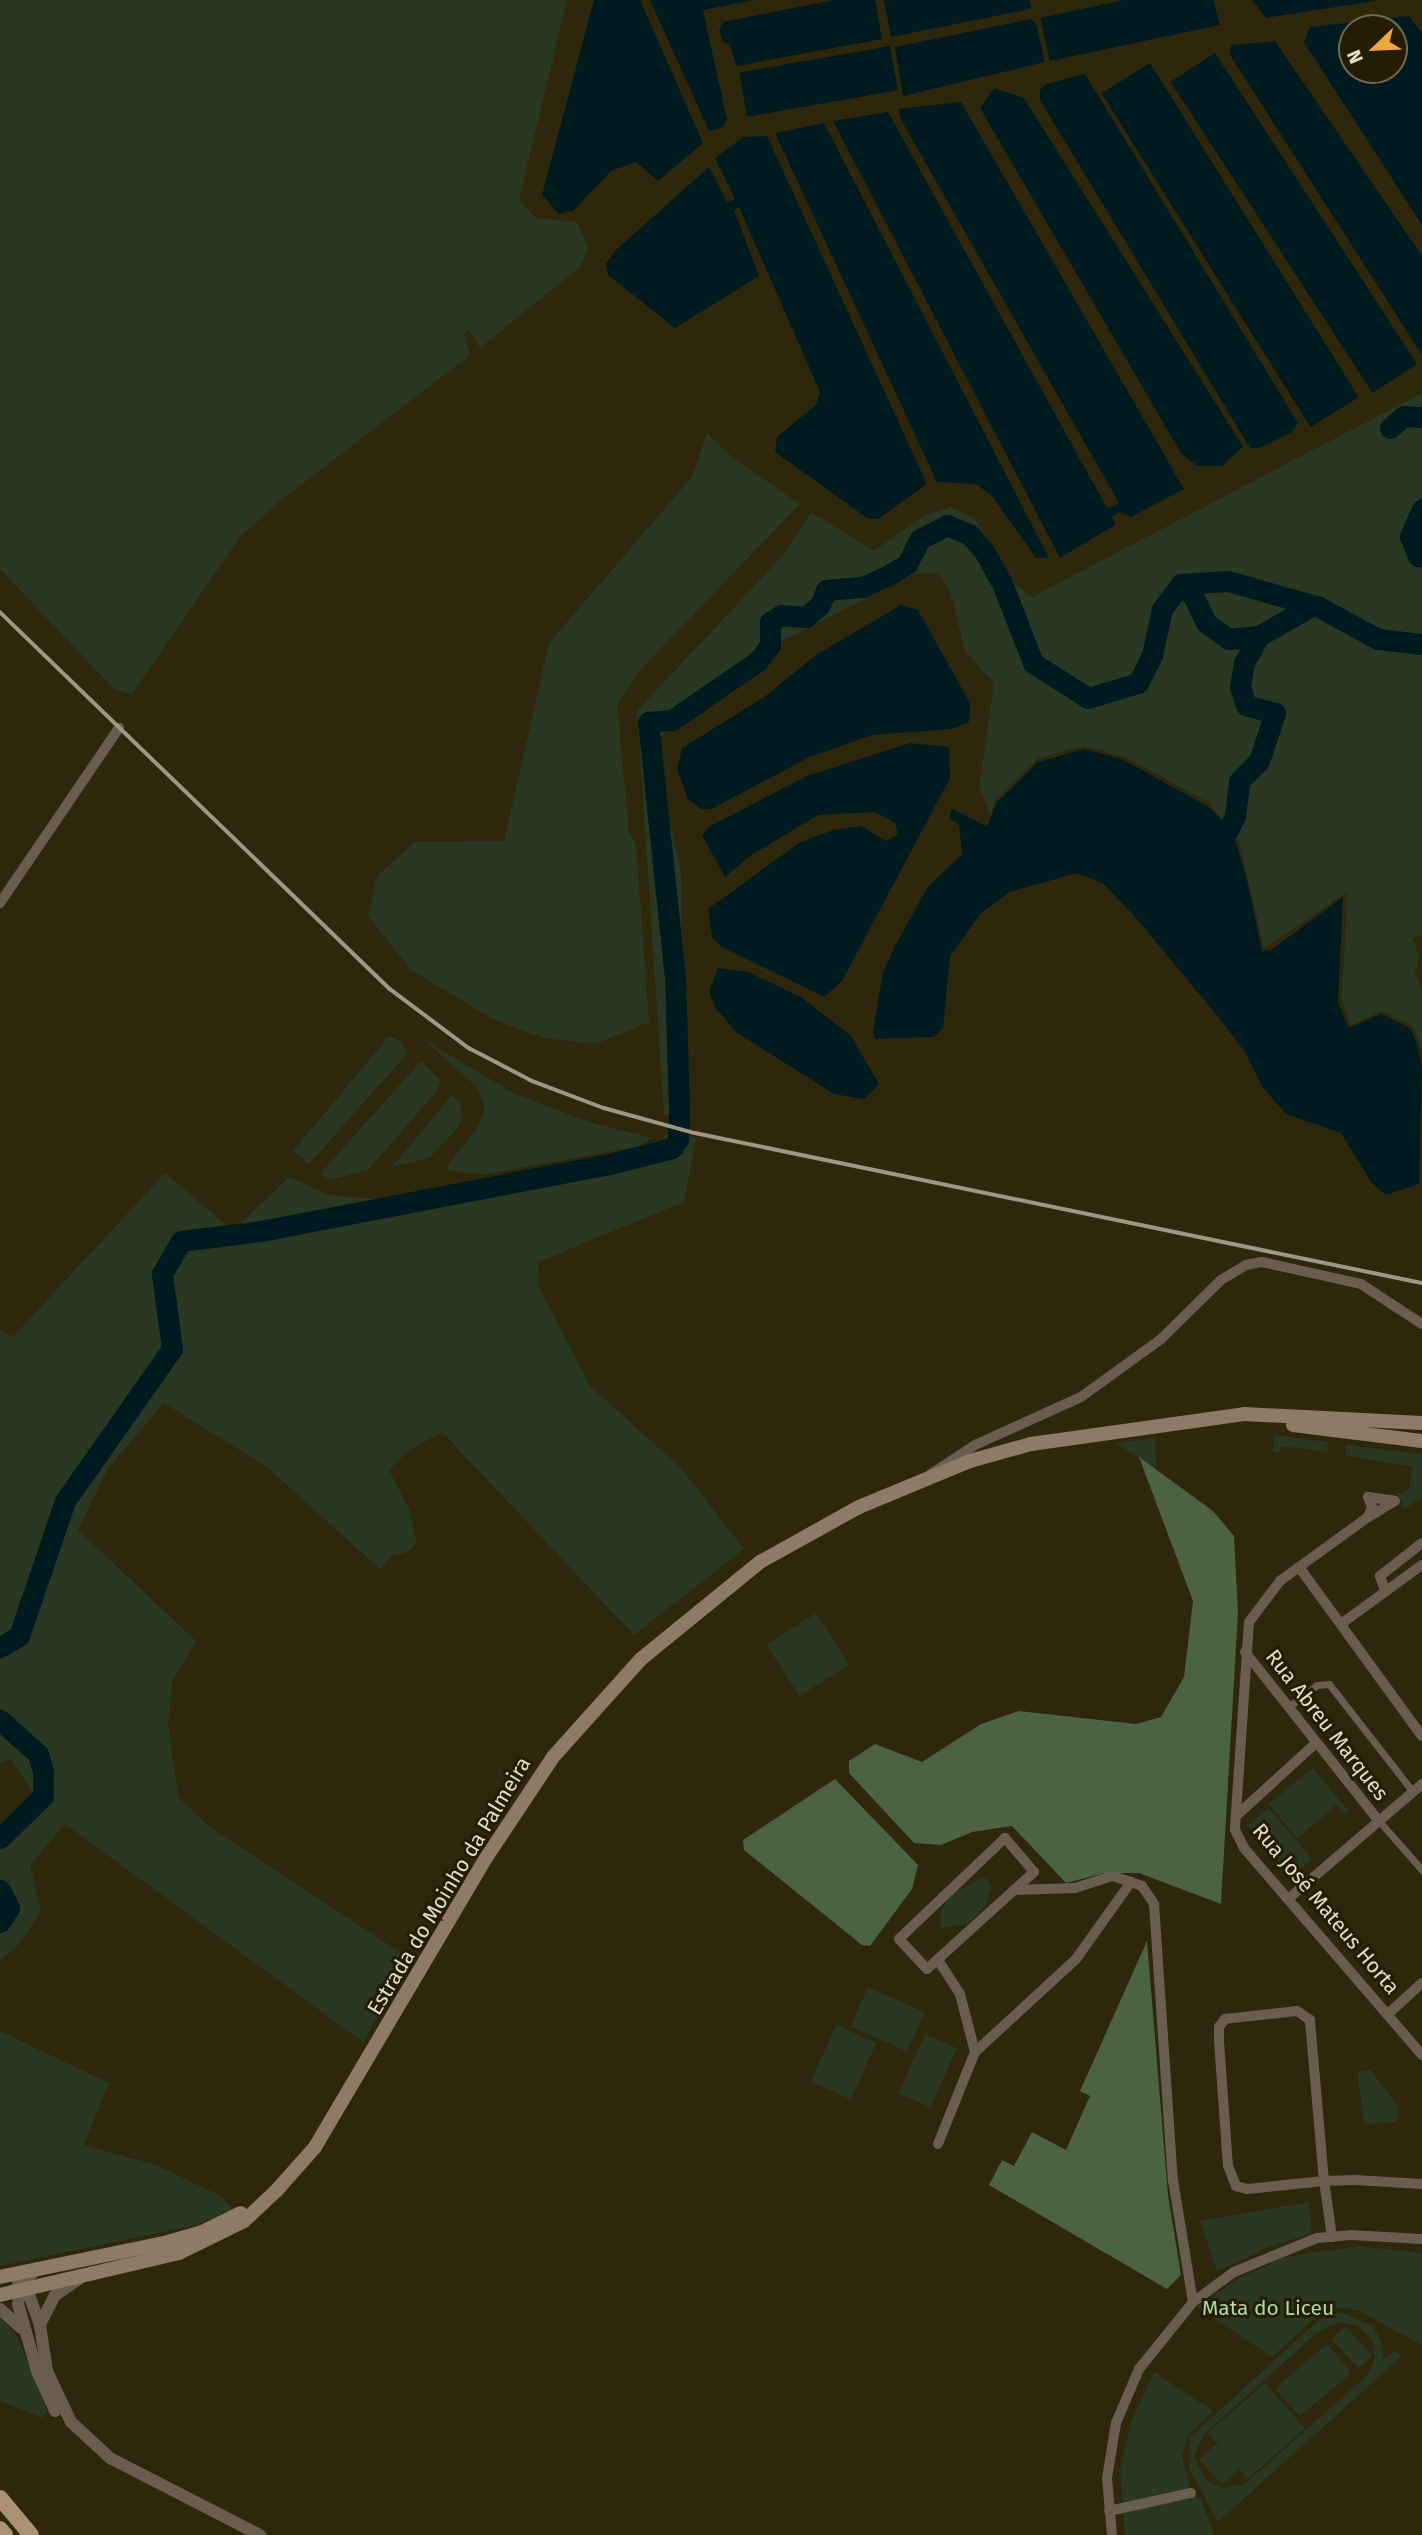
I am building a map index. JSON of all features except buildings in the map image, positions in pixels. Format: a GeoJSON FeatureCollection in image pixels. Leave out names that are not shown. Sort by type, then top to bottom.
{"type":"FeatureCollection","features":[{"type":"Feature","properties":{"kind":"main road","name":"Estrada do Moinho da Palmeira"},"geometry":{"type":"LineString","coordinates":[[0,2295],[21,2287],[143,2263],[211,2241],[244,2221],[277,2190],[315,2147],[519,1807],[594,1708],[659,1643],[760,1562],[859,1507],[926,1479],[1031,1444],[1180,1420],[1244,1414],[1422,1423]]}},
{"type":"Feature","properties":{"kind":"main road","name":"Estrada do Moinho da Palmeira"},"geometry":{"type":"LineString","coordinates":[[1180,1420],[1278,1423],[1422,1441]]}},
{"type":"Feature","properties":{"kind":"main road","name":"Estrada do Moinho da Palmeira"},"geometry":{"type":"LineString","coordinates":[[0,2279],[38,2267],[202,2232],[277,2190]]}},
{"type":"Feature","properties":{"kind":"main road"},"geometry":{"type":"LineString","coordinates":[[0,2498],[31,2535]]}},
{"type":"Feature","properties":{"kind":"main road"},"geometry":{"type":"LineString","coordinates":[[0,2529],[5,2535]]}},
{"type":"Feature","properties":{"kind":"street"},"geometry":{"type":"LineString","coordinates":[[0,902],[119,728]]}},
{"type":"Feature","properties":{"kind":"street"},"geometry":{"type":"LineString","coordinates":[[926,1479],[966,1449],[1082,1398],[1161,1339],[1221,1280],[1245,1265],[1262,1262],[1362,1284],[1422,1324]]}},
{"type":"Feature","properties":{"kind":"street"},"geometry":{"type":"LineString","coordinates":[[1372,1434],[1422,1436]]}},
{"type":"Feature","properties":{"kind":"street","name":"Rua José Mateus Horta"},"geometry":{"type":"LineString","coordinates":[[1368,1517],[1372,1507],[1368,1497],[1395,1501],[1368,1517],[1299,1567],[1255,1608],[1245,1636],[1236,1817],[1238,1839],[1422,2055]]}},
{"type":"Feature","properties":{"kind":"street"},"geometry":{"type":"LineString","coordinates":[[1385,1591],[1380,1576],[1422,1543]]}},
{"type":"Feature","properties":{"kind":"street"},"geometry":{"type":"LineString","coordinates":[[1340,1624],[1422,1565]]}},
{"type":"Feature","properties":{"kind":"street"},"geometry":{"type":"LineString","coordinates":[[1299,1567],[1422,1736]]}},
{"type":"Feature","properties":{"kind":"street","name":"Rua Abreu Marques"},"geometry":{"type":"LineString","coordinates":[[1245,1652],[1379,1821]]}},
{"type":"Feature","properties":{"kind":"street"},"geometry":{"type":"LineString","coordinates":[[1288,1707],[1317,1685],[1329,1684],[1413,1792]]}},
{"type":"Feature","properties":{"kind":"street"},"geometry":{"type":"LineString","coordinates":[[1236,1817],[1253,1797],[1316,1743]]}},
{"type":"Feature","properties":{"kind":"street"},"geometry":{"type":"LineString","coordinates":[[1288,1899],[1422,1784]]}},
{"type":"Feature","properties":{"kind":"street"},"geometry":{"type":"LineString","coordinates":[[1237,1790],[1253,1797]]}},
{"type":"Feature","properties":{"kind":"street"},"geometry":{"type":"LineString","coordinates":[[1379,1821],[1422,1870]]}},
{"type":"Feature","properties":{"kind":"street"},"geometry":{"type":"LineString","coordinates":[[1005,1838],[1034,1872],[1013,1890],[927,1969],[900,1939],[1005,1838]]}},
{"type":"Feature","properties":{"kind":"street"},"geometry":{"type":"LineString","coordinates":[[1013,1890],[1075,1888],[1113,1876],[1142,1886],[1154,1904],[1173,2180],[1193,2302]]}},
{"type":"Feature","properties":{"kind":"street"},"geometry":{"type":"LineString","coordinates":[[938,2144],[975,2052],[1076,1959],[1131,1882]]}},
{"type":"Feature","properties":{"kind":"street"},"geometry":{"type":"LineString","coordinates":[[938,1960],[960,1994],[975,2052]]}},
{"type":"Feature","properties":{"kind":"street"},"geometry":{"type":"LineString","coordinates":[[1388,2014],[1422,1983]]}},
{"type":"Feature","properties":{"kind":"street"},"geometry":{"type":"LineString","coordinates":[[1332,2236],[1324,2181],[1310,2020],[1297,2011],[1225,2019],[1219,2027],[1219,2041],[1233,2182],[1247,2189],[1324,2181],[1422,2183]]}},
{"type":"Feature","properties":{"kind":"street"},"geometry":{"type":"LineString","coordinates":[[1112,2535],[1109,2511],[1110,2449],[1126,2397],[1154,2347],[1193,2302],[1262,2258],[1332,2236],[1422,2239]]}},
{"type":"Feature","properties":{"kind":"street"},"geometry":{"type":"LineString","coordinates":[[38,2267],[21,2287],[18,2304],[23,2331],[44,2391],[63,2423],[103,2460],[260,2535]]}},
{"type":"Feature","properties":{"kind":"street"},"geometry":{"type":"LineString","coordinates":[[40,2325],[55,2295],[92,2273]]}},
{"type":"Feature","properties":{"kind":"street"},"geometry":{"type":"LineString","coordinates":[[0,2279],[28,2292],[40,2325],[47,2371],[71,2422],[95,2447],[145,2479]]}},
{"type":"Feature","properties":{"kind":"street"},"geometry":{"type":"LineString","coordinates":[[0,2309],[23,2331]]}},
{"type":"Feature","properties":{"kind":"street"},"geometry":{"type":"LineString","coordinates":[[1109,2511],[1191,2493]]}},
{"type":"Feature","properties":{"kind":"green space"},"geometry":{"type":"Polygon","coordinates":[[[0,0],[567,0],[519,200],[536,218],[577,222],[588,248],[581,266],[480,348],[469,330],[464,333],[470,355],[280,501],[240,537],[132,694],[114,689],[0,569],[0,0]]]}},
{"type":"Feature","properties":{"kind":"green space"},"geometry":{"type":"Polygon","coordinates":[[[1422,393],[1422,935],[1413,939],[1419,956],[1415,974],[1422,989],[1422,1050],[1414,1027],[1382,1011],[1351,1025],[1342,1002],[1347,892],[1264,948],[1239,841],[1209,803],[1186,790],[1123,756],[1083,746],[1037,759],[994,801],[991,816],[979,788],[994,683],[965,651],[950,590],[937,573],[915,574],[776,644],[738,687],[676,723],[653,744],[681,873],[683,1114],[664,1115],[637,711],[785,553],[811,512],[874,551],[925,515],[951,507],[974,518],[1016,585],[1032,597],[1422,393]]]}},
{"type":"Feature","properties":{"kind":"green space"},"geometry":{"type":"Polygon","coordinates":[[[707,433],[734,459],[800,504],[642,668],[617,703],[629,833],[636,844],[649,1022],[595,1044],[544,1038],[496,1021],[411,970],[368,916],[377,876],[415,842],[504,841],[549,643],[692,477],[707,433]]]}},
{"type":"Feature","properties":{"kind":"green space"},"geometry":{"type":"Polygon","coordinates":[[[389,1036],[402,1042],[407,1054],[309,1164],[293,1151],[389,1036]]]}},
{"type":"Feature","properties":{"kind":"green space"},"geometry":{"type":"Polygon","coordinates":[[[423,1039],[515,1094],[592,1123],[652,1138],[636,1147],[481,1175],[445,1169],[477,1128],[485,1109],[477,1087],[423,1039]]]}},
{"type":"Feature","properties":{"kind":"green space"},"geometry":{"type":"Polygon","coordinates":[[[421,1061],[440,1079],[437,1091],[368,1170],[330,1180],[320,1174],[421,1061]]]}},
{"type":"Feature","properties":{"kind":"green space"},"geometry":{"type":"Polygon","coordinates":[[[452,1095],[461,1104],[462,1118],[457,1129],[429,1158],[392,1167],[452,1095]]]}},
{"type":"Feature","properties":{"kind":"green space"},"geometry":{"type":"Polygon","coordinates":[[[672,1129],[696,1139],[684,1202],[538,1262],[539,1287],[590,1386],[681,1468],[744,1549],[634,1635],[442,1432],[408,1451],[389,1470],[409,1509],[417,1542],[407,1552],[391,1556],[381,1570],[267,1467],[164,1403],[109,1467],[78,1530],[196,1641],[173,1680],[168,1722],[178,1797],[211,1828],[412,1960],[363,2042],[65,1824],[30,1865],[41,1912],[18,1945],[0,1961],[0,1823],[33,1792],[10,1759],[0,1763],[0,1330],[13,1337],[165,1173],[233,1231],[289,1177],[329,1195],[377,1199],[649,1156],[672,1129]]]}},
{"type":"Feature","properties":{"kind":"green space"},"geometry":{"type":"Polygon","coordinates":[[[1274,1435],[1328,1442],[1327,1452],[1281,1446],[1280,1453],[1273,1452],[1274,1435]]]}},
{"type":"Feature","properties":{"kind":"green space"},"geometry":{"type":"Polygon","coordinates":[[[1155,1438],[1156,1470],[1116,1443],[1155,1438]]]}},
{"type":"Feature","properties":{"kind":"green space"},"geometry":{"type":"Polygon","coordinates":[[[1346,1445],[1422,1454],[1422,1498],[1404,1509],[1398,1494],[1409,1489],[1412,1467],[1345,1455],[1346,1445]]]}},
{"type":"Feature","properties":{"kind":"green space"},"geometry":{"type":"Polygon","coordinates":[[[1139,1457],[1213,1511],[1234,1536],[1238,1612],[1221,1904],[1139,1873],[1105,1873],[1066,1883],[1012,1826],[972,1832],[941,1845],[914,1843],[849,1773],[849,1761],[875,1744],[922,1762],[981,1724],[1019,1711],[1136,1724],[1161,1717],[1184,1677],[1193,1601],[1139,1457]]]}},
{"type":"Feature","properties":{"kind":"green space"},"geometry":{"type":"Polygon","coordinates":[[[816,1613],[849,1664],[800,1696],[767,1645],[816,1613]]]}},
{"type":"Feature","properties":{"kind":"green space"},"geometry":{"type":"Polygon","coordinates":[[[1312,1768],[1349,1811],[1344,1814],[1336,1805],[1297,1839],[1269,1804],[1312,1768]]]}},
{"type":"Feature","properties":{"kind":"green space"},"geometry":{"type":"Polygon","coordinates":[[[835,1779],[918,1865],[912,1889],[870,1946],[862,1945],[744,1850],[743,1840],[835,1779]]]}},
{"type":"Feature","properties":{"kind":"green space"},"geometry":{"type":"Polygon","coordinates":[[[1269,1808],[1312,1859],[1291,1877],[1248,1826],[1269,1808]]]}},
{"type":"Feature","properties":{"kind":"green space"},"geometry":{"type":"Polygon","coordinates":[[[981,1878],[988,1879],[992,1888],[985,1907],[967,1924],[941,1928],[941,1910],[951,1895],[981,1878]]]}},
{"type":"Feature","properties":{"kind":"green space"},"geometry":{"type":"Polygon","coordinates":[[[1147,1941],[1168,2195],[1181,2275],[1167,2289],[989,2185],[1002,2160],[1014,2166],[1032,2132],[1066,2150],[1090,2096],[1080,2091],[1147,1941]]]}},
{"type":"Feature","properties":{"kind":"green space"},"geometry":{"type":"Polygon","coordinates":[[[868,1987],[925,2012],[907,2052],[851,2026],[868,1987]]]}},
{"type":"Feature","properties":{"kind":"green space"},"geometry":{"type":"Polygon","coordinates":[[[836,2025],[876,2043],[851,2100],[811,2082],[836,2025]]]}},
{"type":"Feature","properties":{"kind":"green space"},"geometry":{"type":"Polygon","coordinates":[[[0,2031],[109,2083],[84,2145],[156,2165],[221,2196],[233,2209],[196,2225],[0,2266],[0,2031]]]}},
{"type":"Feature","properties":{"kind":"green space"},"geometry":{"type":"Polygon","coordinates":[[[925,2034],[957,2048],[931,2108],[899,2093],[925,2034]]]}},
{"type":"Feature","properties":{"kind":"green space"},"geometry":{"type":"Polygon","coordinates":[[[1371,2070],[1399,2108],[1396,2122],[1364,2124],[1359,2071],[1371,2070]]]}},
{"type":"Feature","properties":{"kind":"green space"},"geometry":{"type":"Polygon","coordinates":[[[1309,2202],[1312,2233],[1266,2248],[1217,2272],[1200,2221],[1309,2202]]]}},
{"type":"Feature","properties":{"kind":"green space","name":"Mata do Liceu"},"geometry":{"type":"Polygon","coordinates":[[[1358,2246],[1422,2253],[1422,2345],[1359,2311],[1340,2307],[1318,2315],[1272,2357],[1197,2307],[1241,2277],[1285,2257],[1358,2246]]]}},
{"type":"Feature","properties":{"kind":"green space"},"geometry":{"type":"Polygon","coordinates":[[[1341,2312],[1372,2325],[1381,2340],[1384,2359],[1395,2350],[1401,2357],[1218,2522],[1189,2469],[1190,2437],[1319,2320],[1341,2312]],[[1340,2322],[1319,2331],[1203,2435],[1194,2457],[1207,2481],[1224,2488],[1246,2483],[1368,2375],[1375,2358],[1372,2340],[1359,2327],[1340,2322]]]}},
{"type":"Feature","properties":{"kind":"green space"},"geometry":{"type":"Polygon","coordinates":[[[0,2316],[17,2336],[47,2411],[43,2418],[0,2401],[0,2316]]]}},
{"type":"Feature","properties":{"kind":"green space"},"geometry":{"type":"Polygon","coordinates":[[[1345,2326],[1372,2355],[1358,2368],[1331,2339],[1345,2326]]]}},
{"type":"Feature","properties":{"kind":"green space"},"geometry":{"type":"Polygon","coordinates":[[[1327,2344],[1350,2370],[1348,2376],[1300,2416],[1277,2391],[1279,2385],[1327,2344]]]}},
{"type":"Feature","properties":{"kind":"green space"},"geometry":{"type":"Polygon","coordinates":[[[1154,2372],[1213,2411],[1187,2436],[1182,2457],[1192,2496],[1201,2499],[1214,2535],[1125,2535],[1120,2471],[1131,2422],[1154,2372]]]}},
{"type":"Feature","properties":{"kind":"green space"},"geometry":{"type":"Polygon","coordinates":[[[1265,2383],[1305,2429],[1248,2479],[1208,2433],[1265,2383]]]}},
{"type":"Feature","properties":{"kind":"green space"},"geometry":{"type":"Polygon","coordinates":[[[1216,2444],[1239,2469],[1222,2485],[1199,2460],[1216,2444]]]}},
{"type":"Feature","properties":{"kind":"water"},"geometry":{"type":"Polygon","coordinates":[[[594,0],[640,0],[703,143],[658,181],[636,162],[611,171],[573,211],[559,214],[542,195],[594,0]]]}},
{"type":"Feature","properties":{"kind":"water"},"geometry":{"type":"Polygon","coordinates":[[[650,0],[754,0],[703,10],[727,120],[722,128],[709,131],[650,0]]]}},
{"type":"Feature","properties":{"kind":"water"},"geometry":{"type":"Polygon","coordinates":[[[834,0],[875,0],[882,39],[737,66],[729,44],[723,42],[719,31],[723,22],[834,0]]]}},
{"type":"Feature","properties":{"kind":"water"},"geometry":{"type":"Polygon","coordinates":[[[884,0],[1029,0],[1031,9],[891,37],[884,0]]]}},
{"type":"Feature","properties":{"kind":"water"},"geometry":{"type":"Polygon","coordinates":[[[1124,0],[1213,0],[1220,25],[1050,61],[1040,18],[1124,0]]]}},
{"type":"Feature","properties":{"kind":"water"},"geometry":{"type":"Polygon","coordinates":[[[1252,0],[1381,0],[1266,18],[1252,0]]]}},
{"type":"Feature","properties":{"kind":"water"},"geometry":{"type":"Polygon","coordinates":[[[1408,16],[1422,33],[1422,225],[1304,42],[1310,27],[1338,24],[1338,84],[1408,84],[1408,16]]]}},
{"type":"Feature","properties":{"kind":"water"},"geometry":{"type":"Polygon","coordinates":[[[1031,19],[1036,24],[1045,62],[903,96],[895,47],[1031,19]]]}},
{"type":"Feature","properties":{"kind":"water"},"geometry":{"type":"Polygon","coordinates":[[[1275,41],[1422,256],[1422,355],[1230,55],[1231,45],[1275,41]]]}},
{"type":"Feature","properties":{"kind":"water"},"geometry":{"type":"Polygon","coordinates":[[[890,46],[898,90],[747,117],[739,73],[890,46]]]}},
{"type":"Feature","properties":{"kind":"water"},"geometry":{"type":"Polygon","coordinates":[[[1215,53],[1417,364],[1373,393],[1171,82],[1215,53]]]}},
{"type":"Feature","properties":{"kind":"water"},"geometry":{"type":"Polygon","coordinates":[[[1150,63],[1359,397],[1310,427],[1102,93],[1150,63]]]}},
{"type":"Feature","properties":{"kind":"water"},"geometry":{"type":"Polygon","coordinates":[[[1085,74],[1298,423],[1292,432],[1259,448],[1250,448],[1040,100],[1040,90],[1046,84],[1085,74]]]}},
{"type":"Feature","properties":{"kind":"water"},"geometry":{"type":"Polygon","coordinates":[[[994,88],[1024,98],[1243,447],[1222,466],[1197,466],[1181,453],[980,108],[994,88]]]}},
{"type":"Feature","properties":{"kind":"water"},"geometry":{"type":"Polygon","coordinates":[[[961,102],[1184,489],[1131,517],[1120,512],[1112,516],[1115,525],[1060,558],[833,121],[888,112],[1107,508],[1119,503],[900,118],[899,109],[961,102]]]}},
{"type":"Feature","properties":{"kind":"water"},"geometry":{"type":"Polygon","coordinates":[[[824,123],[1049,558],[1036,558],[992,496],[976,484],[937,482],[775,133],[824,123]]]}},
{"type":"Feature","properties":{"kind":"water"},"geometry":{"type":"Polygon","coordinates":[[[767,136],[927,484],[878,519],[867,518],[775,452],[777,437],[816,405],[820,392],[739,207],[734,210],[759,276],[675,328],[608,275],[606,263],[617,249],[709,167],[727,202],[735,199],[715,158],[743,137],[767,136]]]}},
{"type":"Feature","properties":{"kind":"water"},"geometry":{"type":"Polygon","coordinates":[[[901,605],[918,610],[970,703],[969,722],[952,729],[872,735],[810,757],[711,809],[701,809],[688,799],[677,769],[682,748],[763,698],[816,655],[901,605]]]}},
{"type":"Feature","properties":{"kind":"water"},"geometry":{"type":"Polygon","coordinates":[[[910,743],[949,747],[950,778],[842,981],[824,997],[722,947],[712,937],[708,909],[799,843],[833,830],[861,826],[886,841],[898,835],[895,823],[875,812],[818,815],[750,856],[725,877],[702,835],[710,826],[807,776],[910,743]]]}},
{"type":"Feature","properties":{"kind":"water"},"geometry":{"type":"Polygon","coordinates":[[[1084,749],[1122,759],[1207,806],[1223,821],[1236,842],[1262,951],[1271,950],[1343,897],[1338,1003],[1349,1028],[1381,1014],[1411,1029],[1417,1044],[1422,1066],[1419,1184],[1386,1195],[1372,1183],[1341,1133],[1286,1114],[1263,1088],[1245,1052],[1220,1019],[1136,918],[1103,883],[1077,873],[1010,892],[980,914],[950,956],[943,1028],[934,1037],[876,1039],[873,1033],[883,972],[895,946],[927,888],[962,854],[959,825],[949,818],[952,809],[987,826],[997,802],[1038,762],[1084,749]]]}},
{"type":"Feature","properties":{"kind":"water"},"geometry":{"type":"Polygon","coordinates":[[[718,968],[748,972],[801,997],[851,1036],[879,1084],[864,1099],[834,1094],[736,1032],[715,1007],[709,992],[718,968]]]}},
{"type":"Feature","properties":{"kind":"waterway"},"geometry":{"type":"LineString","coordinates":[[1390,428],[1404,416],[1422,417]]}},
{"type":"Feature","properties":{"kind":"waterway"},"geometry":{"type":"LineString","coordinates":[[1422,509],[1410,536],[1418,556],[1422,553]]}},
{"type":"Feature","properties":{"kind":"waterway"},"geometry":{"type":"LineString","coordinates":[[0,1647],[19,1636],[65,1501],[172,1349],[162,1274],[181,1241],[261,1231],[610,1164],[672,1148],[678,1139],[679,1111],[675,978],[648,722],[672,720],[758,661],[770,645],[770,622],[781,615],[806,617],[820,605],[826,590],[863,587],[887,576],[907,564],[920,539],[947,525],[970,535],[984,551],[1002,583],[1033,663],[1088,698],[1138,683],[1152,655],[1162,609],[1181,584],[1228,581],[1319,607],[1378,639],[1422,644]]}},
{"type":"Feature","properties":{"kind":"waterway"},"geometry":{"type":"LineString","coordinates":[[1181,584],[1193,596],[1206,623],[1229,639],[1259,636]]}},
{"type":"Feature","properties":{"kind":"waterway"},"geometry":{"type":"LineString","coordinates":[[1228,830],[1235,816],[1239,781],[1259,761],[1275,713],[1246,705],[1240,687],[1244,663],[1259,636],[1313,605]]}},
{"type":"Feature","properties":{"kind":"waterway"},"geometry":{"type":"LineString","coordinates":[[0,1720],[38,1754],[43,1772],[43,1796],[0,1838]]}},
{"type":"Feature","properties":{"kind":"waterway"},"geometry":{"type":"LineString","coordinates":[[0,1890],[9,1908],[0,1922]]}},
{"type":"Feature","properties":{"kind":"railway"},"geometry":{"type":"LineString","coordinates":[[0,612],[390,989],[469,1048],[532,1081],[604,1108],[695,1133],[1422,1283]]}}]}
